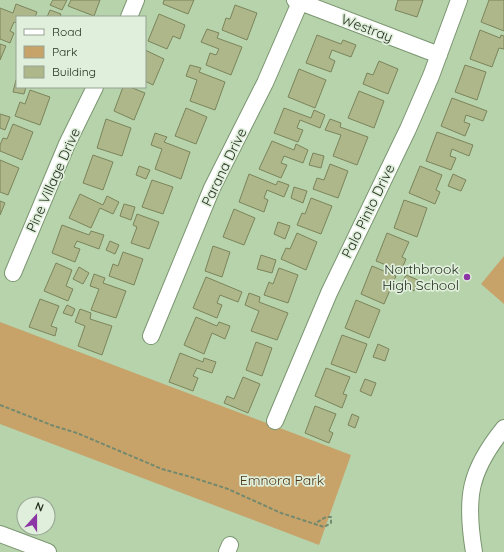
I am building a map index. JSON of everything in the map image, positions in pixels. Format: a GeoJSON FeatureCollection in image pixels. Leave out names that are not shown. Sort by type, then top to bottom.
{"type":"FeatureCollection","features":[{"type":"Feature","properties":{"kind":"street"},"geometry":{"type":"LineString","coordinates":[[129,16],[136,0]]}},
{"type":"Feature","properties":{"kind":"street","name":"Palo Pinto Drive"},"geometry":{"type":"LineString","coordinates":[[275,421],[329,293],[408,129],[439,55],[459,0]]}},
{"type":"Feature","properties":{"kind":"street","name":"Westray"},"geometry":{"type":"LineString","coordinates":[[299,1],[439,55]]}},
{"type":"Feature","properties":{"kind":"street","name":"Parana Drive"},"geometry":{"type":"LineString","coordinates":[[151,336],[212,188],[265,83],[299,1]]}},
{"type":"Feature","properties":{"kind":"street","name":"Pine Village Drive"},"geometry":{"type":"LineString","coordinates":[[13,273],[67,144],[95,88]]}},
{"type":"Feature","properties":{"kind":"street"},"geometry":{"type":"LineString","coordinates":[[474,552],[470,527],[469,503],[473,482],[478,465],[494,440],[504,428]]}},
{"type":"Feature","properties":{"kind":"street"},"geometry":{"type":"LineString","coordinates":[[0,534],[48,552]]}},
{"type":"Feature","properties":{"kind":"path"},"geometry":{"type":"LineString","coordinates":[[0,405],[54,426],[77,433],[162,469],[228,490],[281,513],[314,524],[324,527],[331,523],[331,518],[326,517],[314,524]]}},
{"type":"Feature","properties":{"kind":"green space"},"geometry":{"type":"Polygon","coordinates":[[[504,256],[504,304],[481,284],[504,256]]]}},
{"type":"Feature","properties":{"kind":"green space","name":"Emnora Park"},"geometry":{"type":"Polygon","coordinates":[[[0,322],[351,455],[319,545],[0,424],[0,322]]]}},
{"type":"Feature","properties":{"kind":"building"},"geometry":{"type":"Polygon","coordinates":[[[53,0],[67,0],[62,10],[50,5],[53,0]]]}},
{"type":"Feature","properties":{"kind":"building"},"geometry":{"type":"Polygon","coordinates":[[[71,0],[100,0],[94,16],[68,6],[71,0]]]}},
{"type":"Feature","properties":{"kind":"building"},"geometry":{"type":"Polygon","coordinates":[[[164,0],[194,0],[188,14],[163,4],[164,0]]]}},
{"type":"Feature","properties":{"kind":"building"},"geometry":{"type":"Polygon","coordinates":[[[398,0],[423,0],[417,17],[395,10],[398,0]]]}},
{"type":"Feature","properties":{"kind":"building"},"geometry":{"type":"Polygon","coordinates":[[[489,0],[504,0],[504,31],[481,22],[489,0]]]}},
{"type":"Feature","properties":{"kind":"building"},"geometry":{"type":"Polygon","coordinates":[[[16,4],[37,12],[35,16],[16,16],[16,23],[14,22],[10,31],[14,33],[10,43],[0,39],[0,8],[13,13],[16,4]]]}},
{"type":"Feature","properties":{"kind":"building"},"geometry":{"type":"Polygon","coordinates":[[[235,5],[257,13],[247,40],[222,30],[226,18],[230,19],[235,5]]]}},
{"type":"Feature","properties":{"kind":"building"},"geometry":{"type":"Polygon","coordinates":[[[50,10],[61,14],[60,16],[47,16],[50,10]]]}},
{"type":"Feature","properties":{"kind":"building"},"geometry":{"type":"Polygon","coordinates":[[[159,14],[185,25],[180,39],[173,36],[167,49],[148,41],[159,14]]]}},
{"type":"Feature","properties":{"kind":"building"},"geometry":{"type":"Polygon","coordinates":[[[207,29],[219,33],[217,38],[242,47],[231,75],[206,65],[210,53],[216,55],[219,49],[201,42],[207,29]]]}},
{"type":"Feature","properties":{"kind":"building"},"geometry":{"type":"Polygon","coordinates":[[[480,30],[500,38],[501,35],[504,36],[504,49],[499,48],[492,67],[470,59],[480,30]]]}},
{"type":"Feature","properties":{"kind":"building"},"geometry":{"type":"Polygon","coordinates":[[[317,35],[341,44],[343,40],[356,45],[351,57],[332,50],[329,58],[335,61],[331,72],[306,63],[317,35]]]}},
{"type":"Feature","properties":{"kind":"building"},"geometry":{"type":"Polygon","coordinates":[[[0,44],[6,46],[0,60],[0,44]]]}},
{"type":"Feature","properties":{"kind":"building"},"geometry":{"type":"Polygon","coordinates":[[[146,50],[164,59],[153,85],[146,82],[146,50]]]}},
{"type":"Feature","properties":{"kind":"building"},"geometry":{"type":"Polygon","coordinates":[[[379,61],[398,69],[388,94],[363,84],[367,73],[373,75],[379,61]]]}},
{"type":"Feature","properties":{"kind":"building"},"geometry":{"type":"Polygon","coordinates":[[[190,65],[201,68],[199,72],[225,82],[215,110],[190,101],[197,80],[186,76],[190,65]]]}},
{"type":"Feature","properties":{"kind":"building"},"geometry":{"type":"Polygon","coordinates":[[[465,65],[486,72],[477,100],[455,92],[465,65]]]}},
{"type":"Feature","properties":{"kind":"building"},"geometry":{"type":"Polygon","coordinates":[[[299,69],[326,80],[315,108],[288,97],[299,69]]]}},
{"type":"Feature","properties":{"kind":"building"},"geometry":{"type":"Polygon","coordinates":[[[16,80],[16,88],[26,88],[24,94],[13,92],[16,80]]]}},
{"type":"Feature","properties":{"kind":"building"},"geometry":{"type":"Polygon","coordinates":[[[123,88],[132,88],[145,93],[134,120],[114,111],[123,88]]]}},
{"type":"Feature","properties":{"kind":"building"},"geometry":{"type":"Polygon","coordinates":[[[30,90],[50,97],[40,125],[15,116],[20,102],[25,104],[30,90]]]}},
{"type":"Feature","properties":{"kind":"building"},"geometry":{"type":"Polygon","coordinates":[[[359,91],[384,101],[374,128],[348,118],[359,91]]]}},
{"type":"Feature","properties":{"kind":"building"},"geometry":{"type":"Polygon","coordinates":[[[452,98],[487,111],[483,121],[466,115],[464,122],[470,124],[465,136],[441,126],[452,98]]]}},
{"type":"Feature","properties":{"kind":"building"},"geometry":{"type":"Polygon","coordinates":[[[186,108],[207,117],[196,144],[175,136],[186,108]]]}},
{"type":"Feature","properties":{"kind":"building"},"geometry":{"type":"Polygon","coordinates":[[[284,108],[311,118],[314,110],[325,115],[320,128],[300,120],[297,128],[303,130],[298,142],[274,133],[284,108]]]}},
{"type":"Feature","properties":{"kind":"building"},"geometry":{"type":"Polygon","coordinates":[[[0,114],[10,117],[5,130],[0,128],[0,114]]]}},
{"type":"Feature","properties":{"kind":"building"},"geometry":{"type":"Polygon","coordinates":[[[106,119],[131,128],[122,156],[97,148],[106,119]]]}},
{"type":"Feature","properties":{"kind":"building"},"geometry":{"type":"Polygon","coordinates":[[[330,119],[341,123],[340,127],[368,137],[357,165],[333,156],[341,135],[325,130],[330,119]]]}},
{"type":"Feature","properties":{"kind":"building"},"geometry":{"type":"Polygon","coordinates":[[[13,124],[33,132],[22,160],[0,151],[0,145],[3,138],[7,139],[13,124]]]}},
{"type":"Feature","properties":{"kind":"building"},"geometry":{"type":"Polygon","coordinates":[[[437,132],[473,145],[469,156],[452,149],[450,156],[456,158],[451,170],[426,161],[437,132]]]}},
{"type":"Feature","properties":{"kind":"building"},"geometry":{"type":"Polygon","coordinates":[[[155,133],[167,137],[164,142],[190,152],[181,179],[155,169],[162,149],[151,145],[155,133]]]}},
{"type":"Feature","properties":{"kind":"building"},"geometry":{"type":"Polygon","coordinates":[[[272,141],[294,150],[296,144],[308,150],[303,163],[284,156],[281,163],[287,165],[281,178],[259,169],[272,141]]]}},
{"type":"Feature","properties":{"kind":"building"},"geometry":{"type":"Polygon","coordinates":[[[313,153],[324,156],[321,168],[309,165],[313,153]]]}},
{"type":"Feature","properties":{"kind":"building"},"geometry":{"type":"Polygon","coordinates":[[[93,155],[113,162],[103,190],[83,183],[93,155]]]}},
{"type":"Feature","properties":{"kind":"building"},"geometry":{"type":"Polygon","coordinates":[[[0,160],[19,168],[8,195],[0,192],[0,160]]]}},
{"type":"Feature","properties":{"kind":"building"},"geometry":{"type":"Polygon","coordinates":[[[330,164],[348,171],[338,198],[313,189],[317,178],[324,180],[330,164]]]}},
{"type":"Feature","properties":{"kind":"building"},"geometry":{"type":"Polygon","coordinates":[[[139,166],[150,170],[146,179],[136,175],[139,166]]]}},
{"type":"Feature","properties":{"kind":"building"},"geometry":{"type":"Polygon","coordinates":[[[420,166],[442,175],[436,190],[440,192],[435,204],[409,193],[420,166]]]}},
{"type":"Feature","properties":{"kind":"building"},"geometry":{"type":"Polygon","coordinates":[[[249,174],[276,185],[278,181],[289,185],[284,197],[267,190],[264,198],[268,200],[264,212],[239,202],[249,174]]]}},
{"type":"Feature","properties":{"kind":"building"},"geometry":{"type":"Polygon","coordinates":[[[453,174],[466,180],[461,191],[448,186],[453,174]]]}},
{"type":"Feature","properties":{"kind":"building"},"geometry":{"type":"Polygon","coordinates":[[[152,180],[173,187],[163,214],[142,207],[152,180]]]}},
{"type":"Feature","properties":{"kind":"building"},"geometry":{"type":"Polygon","coordinates":[[[294,187],[307,191],[303,203],[291,198],[294,187]]]}},
{"type":"Feature","properties":{"kind":"building"},"geometry":{"type":"Polygon","coordinates":[[[80,194],[103,205],[107,196],[119,202],[113,214],[100,208],[91,228],[69,218],[80,194]]]}},
{"type":"Feature","properties":{"kind":"building"},"geometry":{"type":"Polygon","coordinates":[[[311,198],[332,206],[321,234],[297,225],[302,213],[305,214],[311,198]]]}},
{"type":"Feature","properties":{"kind":"building"},"geometry":{"type":"Polygon","coordinates":[[[404,200],[427,208],[417,237],[394,228],[404,200]]]}},
{"type":"Feature","properties":{"kind":"building"},"geometry":{"type":"Polygon","coordinates":[[[0,201],[5,203],[0,215],[0,201]]]}},
{"type":"Feature","properties":{"kind":"building"},"geometry":{"type":"Polygon","coordinates":[[[124,204],[135,207],[131,220],[120,216],[124,204]]]}},
{"type":"Feature","properties":{"kind":"building"},"geometry":{"type":"Polygon","coordinates":[[[234,209],[255,218],[244,245],[223,237],[234,209]]]}},
{"type":"Feature","properties":{"kind":"building"},"geometry":{"type":"Polygon","coordinates":[[[137,214],[159,222],[149,249],[131,243],[137,227],[133,225],[137,214]]]}},
{"type":"Feature","properties":{"kind":"building"},"geometry":{"type":"Polygon","coordinates":[[[278,222],[290,226],[285,239],[274,234],[278,222]]]}},
{"type":"Feature","properties":{"kind":"building"},"geometry":{"type":"Polygon","coordinates":[[[62,225],[89,235],[91,231],[104,235],[99,249],[77,241],[74,247],[80,249],[75,262],[52,253],[62,225]]]}},
{"type":"Feature","properties":{"kind":"building"},"geometry":{"type":"Polygon","coordinates":[[[297,233],[317,242],[306,270],[281,259],[286,248],[290,249],[297,233]]]}},
{"type":"Feature","properties":{"kind":"building"},"geometry":{"type":"Polygon","coordinates":[[[387,233],[409,242],[402,257],[406,259],[401,271],[376,261],[387,233]]]}},
{"type":"Feature","properties":{"kind":"building"},"geometry":{"type":"Polygon","coordinates":[[[110,241],[119,245],[115,254],[106,250],[110,241]]]}},
{"type":"Feature","properties":{"kind":"building"},"geometry":{"type":"Polygon","coordinates":[[[213,246],[230,252],[222,277],[205,271],[213,246]]]}},
{"type":"Feature","properties":{"kind":"building"},"geometry":{"type":"Polygon","coordinates":[[[123,252],[143,259],[134,285],[109,276],[113,264],[118,266],[123,252]]]}},
{"type":"Feature","properties":{"kind":"building"},"geometry":{"type":"Polygon","coordinates":[[[261,255],[276,260],[272,273],[257,269],[261,255]]]}},
{"type":"Feature","properties":{"kind":"building"},"geometry":{"type":"Polygon","coordinates":[[[56,263],[72,270],[66,286],[73,289],[68,301],[44,291],[56,263]]]}},
{"type":"Feature","properties":{"kind":"building"},"geometry":{"type":"Polygon","coordinates":[[[372,266],[396,276],[384,304],[361,294],[372,266]]]}},
{"type":"Feature","properties":{"kind":"building"},"geometry":{"type":"Polygon","coordinates":[[[79,267],[89,273],[83,284],[73,279],[79,267]]]}},
{"type":"Feature","properties":{"kind":"building"},"geometry":{"type":"Polygon","coordinates":[[[279,268],[298,275],[288,303],[264,295],[269,282],[273,284],[279,268]]]}},
{"type":"Feature","properties":{"kind":"building"},"geometry":{"type":"Polygon","coordinates":[[[94,274],[105,278],[103,283],[126,291],[116,318],[91,310],[99,289],[90,286],[94,274]]]}},
{"type":"Feature","properties":{"kind":"building"},"geometry":{"type":"Polygon","coordinates":[[[406,275],[418,280],[414,291],[401,285],[406,275]]]}},
{"type":"Feature","properties":{"kind":"building"},"geometry":{"type":"Polygon","coordinates":[[[206,277],[242,292],[238,302],[220,295],[217,303],[222,305],[217,318],[193,308],[206,277]]]}},
{"type":"Feature","properties":{"kind":"building"},"geometry":{"type":"Polygon","coordinates":[[[249,293],[260,297],[259,302],[288,313],[277,340],[251,331],[259,311],[245,305],[249,293]]]}},
{"type":"Feature","properties":{"kind":"building"},"geometry":{"type":"Polygon","coordinates":[[[40,299],[59,306],[51,326],[57,328],[55,336],[29,327],[40,299]]]}},
{"type":"Feature","properties":{"kind":"building"},"geometry":{"type":"Polygon","coordinates":[[[356,300],[380,310],[369,338],[345,328],[356,300]]]}},
{"type":"Feature","properties":{"kind":"building"},"geometry":{"type":"Polygon","coordinates":[[[67,305],[75,309],[72,316],[63,313],[67,305]]]}},
{"type":"Feature","properties":{"kind":"building"},"geometry":{"type":"Polygon","coordinates":[[[80,309],[91,313],[90,319],[112,326],[102,355],[78,346],[85,326],[75,322],[80,309]]]}},
{"type":"Feature","properties":{"kind":"building"},"geometry":{"type":"Polygon","coordinates":[[[196,317],[217,326],[219,322],[230,326],[225,339],[212,333],[204,354],[184,345],[196,317]]]}},
{"type":"Feature","properties":{"kind":"building"},"geometry":{"type":"Polygon","coordinates":[[[342,335],[367,344],[356,373],[331,364],[342,335]]]}},
{"type":"Feature","properties":{"kind":"building"},"geometry":{"type":"Polygon","coordinates":[[[256,342],[272,348],[262,376],[246,370],[256,342]]]}},
{"type":"Feature","properties":{"kind":"building"},"geometry":{"type":"Polygon","coordinates":[[[378,344],[389,349],[385,361],[373,357],[378,344]]]}},
{"type":"Feature","properties":{"kind":"building"},"geometry":{"type":"Polygon","coordinates":[[[180,353],[203,362],[204,358],[216,362],[212,373],[197,368],[193,376],[198,378],[193,391],[169,382],[180,353]]]}},
{"type":"Feature","properties":{"kind":"building"},"geometry":{"type":"Polygon","coordinates":[[[326,368],[350,377],[343,394],[347,395],[342,408],[315,396],[326,368]]]}},
{"type":"Feature","properties":{"kind":"building"},"geometry":{"type":"Polygon","coordinates":[[[243,377],[260,384],[248,413],[224,403],[227,396],[234,399],[243,377]]]}},
{"type":"Feature","properties":{"kind":"building"},"geometry":{"type":"Polygon","coordinates":[[[365,379],[376,383],[371,396],[360,391],[365,379]]]}},
{"type":"Feature","properties":{"kind":"building"},"geometry":{"type":"Polygon","coordinates":[[[315,406],[336,414],[329,431],[333,433],[329,443],[305,433],[315,406]]]}},
{"type":"Feature","properties":{"kind":"building"},"geometry":{"type":"Polygon","coordinates":[[[352,414],[359,417],[355,428],[348,425],[352,414]]]}},
{"type":"Feature","properties":{"kind":"place","name":"Northbrook High School"},"geometry":{"type":"Point","coordinates":[467,277]}}]}
